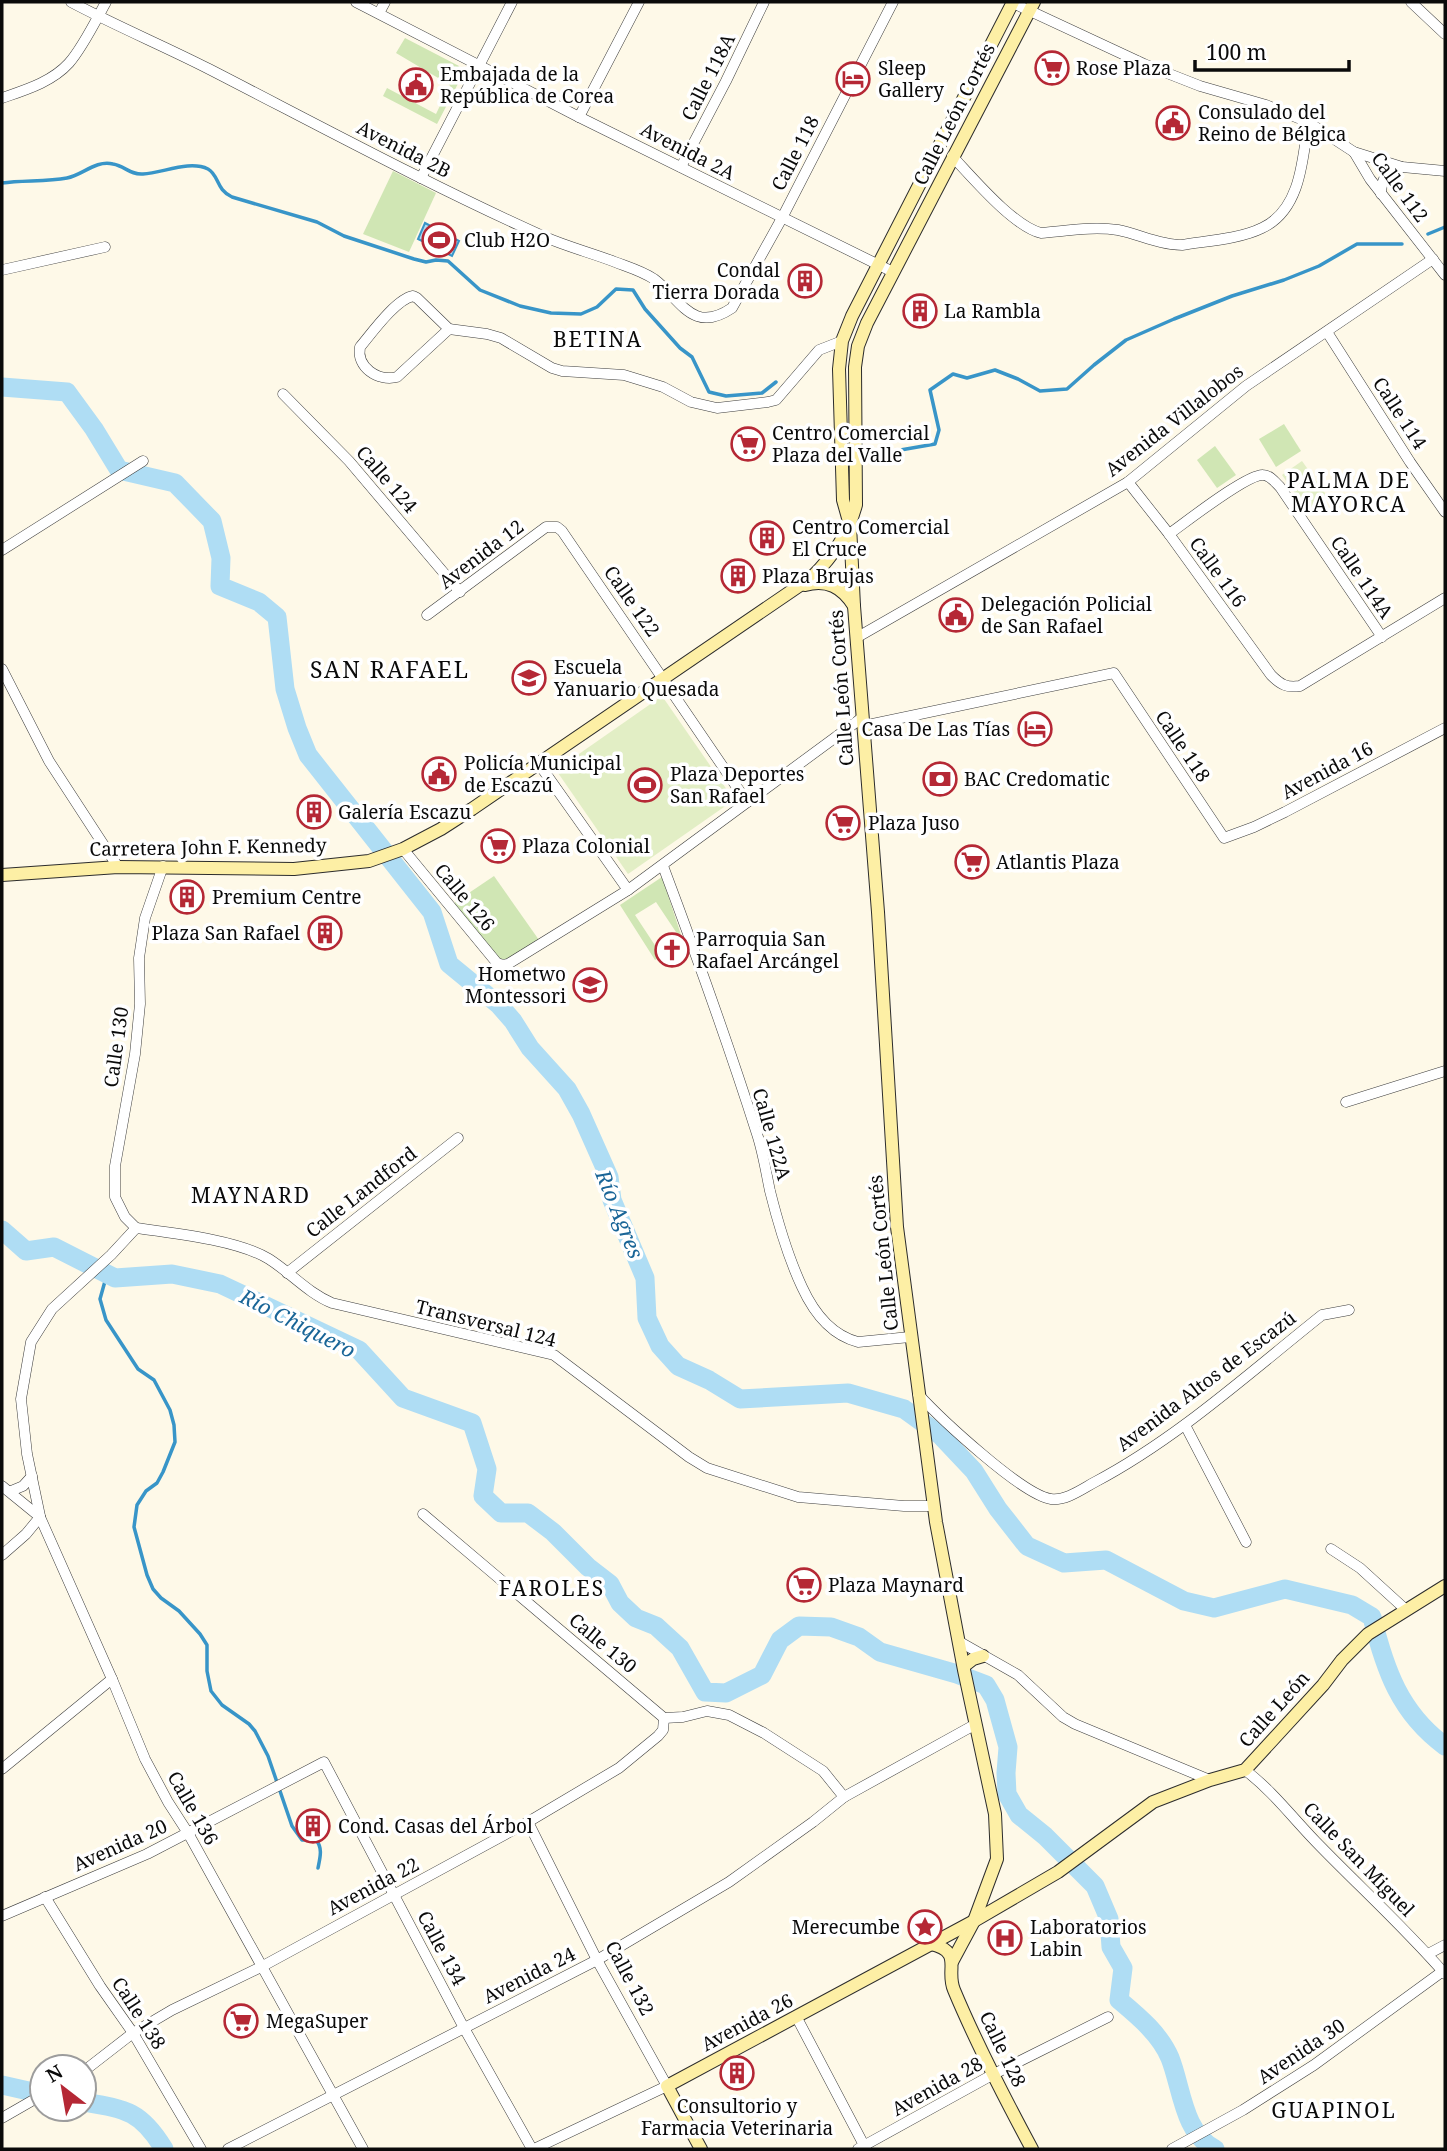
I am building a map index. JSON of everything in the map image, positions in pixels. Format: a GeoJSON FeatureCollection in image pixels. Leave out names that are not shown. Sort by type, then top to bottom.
{"type":"FeatureCollection","features":[{"type":"Feature","properties":{"kind":"main road","name":"Calle León Cortés"},"geometry":{"type":"LineString","coordinates":[[953,1962],[974,1921],[997,1859],[997,1838],[995,1814],[934,1506],[897,1227],[850,525],[843,505],[839,382],[842,341],[852,316],[1013,2]]}},
{"type":"Feature","properties":{"kind":"main road","name":"Calle León Cortés"},"geometry":{"type":"LineString","coordinates":[[850,525],[856,505],[855,367],[858,345],[952,156],[1032,6]]}},
{"type":"Feature","properties":{"kind":"main road"},"geometry":{"type":"LineString","coordinates":[[827,562],[838,531],[843,505]]}},
{"type":"Feature","properties":{"kind":"main road","name":"Carretera John F. Kennedy"},"geometry":{"type":"LineString","coordinates":[[2,875],[163,866],[294,869],[369,861],[398,851],[441,829],[795,590],[827,562],[850,525]]}},
{"type":"Feature","properties":{"kind":"main road"},"geometry":{"type":"LineString","coordinates":[[795,590],[822,582],[835,586],[846,594],[854,606]]}},
{"type":"Feature","properties":{"kind":"main road","name":"Calle León"},"geometry":{"type":"LineString","coordinates":[[974,1921],[1058,1872],[1153,1802],[1245,1770],[1367,1634],[1445,1586]]}},
{"type":"Feature","properties":{"kind":"main road"},"geometry":{"type":"LineString","coordinates":[[964,1668],[972,1659],[983,1656]]}},
{"type":"Feature","properties":{"kind":"main road"},"geometry":{"type":"LineString","coordinates":[[985,1891],[993,1904],[1000,1906]]}},
{"type":"Feature","properties":{"kind":"main road","name":"Avenida 26"},"geometry":{"type":"LineString","coordinates":[[667,2086],[974,1921]]}},
{"type":"Feature","properties":{"kind":"main road"},"geometry":{"type":"LineString","coordinates":[[931,1944],[945,1949],[953,1962]]}},
{"type":"Feature","properties":{"kind":"main road","name":"Calle 128"},"geometry":{"type":"LineString","coordinates":[[953,1962],[952,1985],[992,2075],[1032,2149]]}},
{"type":"Feature","properties":{"kind":"main road","name":"Calle 132"},"geometry":{"type":"LineString","coordinates":[[667,2086],[701,2149]]}},
{"type":"Feature","properties":{"kind":"street","name":"Avenida 2B"},"geometry":{"type":"LineString","coordinates":[[71,2],[182,55],[421,178],[548,238],[649,276],[687,312],[703,318],[721,315]]}},
{"type":"Feature","properties":{"kind":"street"},"geometry":{"type":"LineString","coordinates":[[2,98],[22,92],[55,75],[70,62],[106,2]]}},
{"type":"Feature","properties":{"kind":"street","name":"Avenida 2A"},"geometry":{"type":"LineString","coordinates":[[356,2],[579,117],[893,272]]}},
{"type":"Feature","properties":{"kind":"street"},"geometry":{"type":"LineString","coordinates":[[379,13],[384,2]]}},
{"type":"Feature","properties":{"kind":"street"},"geometry":{"type":"LineString","coordinates":[[421,178],[512,2]]}},
{"type":"Feature","properties":{"kind":"street"},"geometry":{"type":"LineString","coordinates":[[579,117],[639,2]]}},
{"type":"Feature","properties":{"kind":"street","name":"Calle 118A"},"geometry":{"type":"LineString","coordinates":[[681,167],[764,2]]}},
{"type":"Feature","properties":{"kind":"street","name":"Calle 118"},"geometry":{"type":"LineString","coordinates":[[721,315],[732,307],[782,218],[893,2]]}},
{"type":"Feature","properties":{"kind":"street"},"geometry":{"type":"LineString","coordinates":[[1013,2],[1032,6],[1101,46],[1144,64],[1308,122],[1353,152],[1402,167],[1445,171]]}},
{"type":"Feature","properties":{"kind":"street"},"geometry":{"type":"LineString","coordinates":[[1413,4],[1445,34]]}},
{"type":"Feature","properties":{"kind":"street"},"geometry":{"type":"LineString","coordinates":[[952,156],[994,199],[1031,231],[1041,233],[1118,230],[1171,245],[1182,245],[1261,229],[1278,218],[1301,173],[1308,122]]}},
{"type":"Feature","properties":{"kind":"street","name":"Calle 112"},"geometry":{"type":"LineString","coordinates":[[1353,152],[1381,194],[1445,275]]}},
{"type":"Feature","properties":{"kind":"street"},"geometry":{"type":"LineString","coordinates":[[1381,194],[1388,173],[1402,167]]}},
{"type":"Feature","properties":{"kind":"street"},"geometry":{"type":"LineString","coordinates":[[2,270],[105,247]]}},
{"type":"Feature","properties":{"kind":"street","name":"Avenida Villalobos"},"geometry":{"type":"LineString","coordinates":[[856,638],[1128,482],[1246,386],[1433,259]]}},
{"type":"Feature","properties":{"kind":"street"},"geometry":{"type":"LineString","coordinates":[[449,329],[397,377],[378,377],[361,364],[359,347],[407,297],[412,296],[418,298],[449,329],[501,338],[552,368],[624,375],[663,387],[691,402],[717,408],[776,400],[819,350],[842,341]]}},
{"type":"Feature","properties":{"kind":"street","name":"Calle 114"},"geometry":{"type":"LineString","coordinates":[[1327,332],[1445,512]]}},
{"type":"Feature","properties":{"kind":"street","name":"Calle 124"},"geometry":{"type":"LineString","coordinates":[[283,394],[349,461],[460,592]]}},
{"type":"Feature","properties":{"kind":"street"},"geometry":{"type":"LineString","coordinates":[[2,550],[143,461]]}},
{"type":"Feature","properties":{"kind":"street","name":"Calle 114A"},"geometry":{"type":"LineString","coordinates":[[1169,534],[1245,481],[1259,474],[1269,476],[1280,488],[1382,637]]}},
{"type":"Feature","properties":{"kind":"street","name":"Calle 116"},"geometry":{"type":"LineString","coordinates":[[1128,482],[1278,683],[1288,688],[1300,686],[1382,637]]}},
{"type":"Feature","properties":{"kind":"street","name":"Avenida 12"},"geometry":{"type":"LineString","coordinates":[[427,615],[546,527],[557,527]]}},
{"type":"Feature","properties":{"kind":"street","name":"Calle 122"},"geometry":{"type":"LineString","coordinates":[[557,527],[747,802]]}},
{"type":"Feature","properties":{"kind":"street"},"geometry":{"type":"LineString","coordinates":[[1382,637],[1445,598]]}},
{"type":"Feature","properties":{"kind":"street"},"geometry":{"type":"LineString","coordinates":[[2,669],[49,761],[118,867]]}},
{"type":"Feature","properties":{"kind":"street","name":"Calle 118"},"geometry":{"type":"LineString","coordinates":[[863,722],[1114,673],[1224,838]]}},
{"type":"Feature","properties":{"kind":"street"},"geometry":{"type":"LineString","coordinates":[[538,764],[628,890],[747,802],[863,722]]}},
{"type":"Feature","properties":{"kind":"street","name":"Avenida 16"},"geometry":{"type":"LineString","coordinates":[[1224,838],[1285,812],[1445,728]]}},
{"type":"Feature","properties":{"kind":"street","name":"Calle 126"},"geometry":{"type":"LineString","coordinates":[[398,851],[497,963],[503,965],[509,964],[628,890]]}},
{"type":"Feature","properties":{"kind":"street","name":"Calle 130"},"geometry":{"type":"LineString","coordinates":[[136,1228],[125,1217],[115,1197],[114,1166],[135,1055],[140,1004],[139,958],[145,918],[163,866]]}},
{"type":"Feature","properties":{"kind":"street","name":"Calle 122A"},"geometry":{"type":"LineString","coordinates":[[663,866],[758,1137],[780,1228],[802,1287],[827,1324],[849,1340],[858,1342],[910,1337]]}},
{"type":"Feature","properties":{"kind":"street"},"geometry":{"type":"LineString","coordinates":[[1346,1102],[1445,1071]]}},
{"type":"Feature","properties":{"kind":"street","name":"Calle Landford"},"geometry":{"type":"LineString","coordinates":[[287,1273],[458,1138]]}},
{"type":"Feature","properties":{"kind":"street"},"geometry":{"type":"LineString","coordinates":[[2,1555],[26,1534],[40,1517],[27,1454],[21,1399],[30,1342],[52,1309],[136,1228]]}},
{"type":"Feature","properties":{"kind":"street","name":"Transversal 124"},"geometry":{"type":"LineString","coordinates":[[136,1228],[252,1250],[271,1260],[321,1298],[332,1303],[554,1355],[679,1450],[707,1468],[798,1497],[934,1506]]}},
{"type":"Feature","properties":{"kind":"street","name":"Avenida Altos de Escazú"},"geometry":{"type":"LineString","coordinates":[[918,1393],[938,1416],[1034,1494],[1052,1499],[1070,1496],[1130,1464],[1185,1425],[1322,1315],[1349,1310]]}},
{"type":"Feature","properties":{"kind":"street"},"geometry":{"type":"LineString","coordinates":[[1185,1425],[1246,1542]]}},
{"type":"Feature","properties":{"kind":"street"},"geometry":{"type":"LineString","coordinates":[[6,1488],[23,1486],[32,1476]]}},
{"type":"Feature","properties":{"kind":"street","name":"Calle 136"},"geometry":{"type":"LineString","coordinates":[[6,1488],[40,1517],[113,1679],[145,1759],[363,2149]]}},
{"type":"Feature","properties":{"kind":"street","name":"Calle 130"},"geometry":{"type":"LineString","coordinates":[[423,1514],[664,1718]]}},
{"type":"Feature","properties":{"kind":"street"},"geometry":{"type":"LineString","coordinates":[[1331,1549],[1360,1568],[1405,1609]]}},
{"type":"Feature","properties":{"kind":"street"},"geometry":{"type":"LineString","coordinates":[[960,1642],[1018,1675],[1063,1717],[1075,1724],[1210,1780]]}},
{"type":"Feature","properties":{"kind":"street"},"geometry":{"type":"LineString","coordinates":[[2,1769],[113,1679]]}},
{"type":"Feature","properties":{"kind":"street"},"geometry":{"type":"LineString","coordinates":[[664,1718],[707,1711],[729,1715],[764,1733],[823,1771],[844,1797]]}},
{"type":"Feature","properties":{"kind":"street","name":"Avenida 22"},"geometry":{"type":"LineString","coordinates":[[98,2060],[133,2033],[172,2010],[261,1967],[528,1822],[634,1757],[663,1730],[664,1718]]}},
{"type":"Feature","properties":{"kind":"street","name":"Avenida 24"},"geometry":{"type":"LineString","coordinates":[[228,2149],[597,1960],[729,1882],[844,1797],[976,1724]]}},
{"type":"Feature","properties":{"kind":"street","name":"Avenida 20"},"geometry":{"type":"LineString","coordinates":[[2,1916],[147,1854],[324,1762]]}},
{"type":"Feature","properties":{"kind":"street","name":"Calle 134"},"geometry":{"type":"LineString","coordinates":[[324,1762],[464,2028],[533,2149]]}},
{"type":"Feature","properties":{"kind":"street","name":"Calle San Miguel"},"geometry":{"type":"LineString","coordinates":[[1245,1770],[1266,1787],[1444,1973]]}},
{"type":"Feature","properties":{"kind":"street","name":"Calle 132"},"geometry":{"type":"LineString","coordinates":[[528,1822],[597,1960],[667,2086]]}},
{"type":"Feature","properties":{"kind":"street","name":"Calle 138"},"geometry":{"type":"LineString","coordinates":[[45,1897],[100,1986],[133,2033],[201,2149]]}},
{"type":"Feature","properties":{"kind":"street"},"geometry":{"type":"LineString","coordinates":[[1428,1954],[1445,1945]]}},
{"type":"Feature","properties":{"kind":"street","name":"Avenida 30"},"geometry":{"type":"LineString","coordinates":[[1172,2149],[1243,2110],[1314,2065],[1444,1973]]}},
{"type":"Feature","properties":{"kind":"street","name":"Avenida 28"},"geometry":{"type":"LineString","coordinates":[[863,2148],[992,2075],[1108,2017]]}},
{"type":"Feature","properties":{"kind":"street"},"geometry":{"type":"LineString","coordinates":[[797,2018],[863,2148]]}},
{"type":"Feature","properties":{"kind":"street","name":"Avenida 26"},"geometry":{"type":"LineString","coordinates":[[533,2149],[667,2086]]}},
{"type":"Feature","properties":{"kind":"street"},"geometry":{"type":"LineString","coordinates":[[2,2118],[28,2103]]}},
{"type":"Feature","properties":{"kind":"green space"},"geometry":{"type":"Polygon","coordinates":[[[405,38],[459,66],[462,76],[437,124],[383,96],[387,88],[436,114],[450,85],[396,53],[405,38]]]}},
{"type":"Feature","properties":{"kind":"green space"},"geometry":{"type":"Polygon","coordinates":[[[393,171],[436,193],[409,252],[363,234],[393,171]]]}},
{"type":"Feature","properties":{"kind":"green space"},"geometry":{"type":"Polygon","coordinates":[[[1284,424],[1301,451],[1276,467],[1259,439],[1284,424]]]}},
{"type":"Feature","properties":{"kind":"green space"},"geometry":{"type":"Polygon","coordinates":[[[1215,446],[1236,475],[1217,488],[1197,460],[1215,446]]]}},
{"type":"Feature","properties":{"kind":"green space"},"geometry":{"type":"Polygon","coordinates":[[[1302,461],[1327,496],[1307,510],[1282,475],[1302,461]]]}},
{"type":"Feature","properties":{"kind":"green space","name":"Plaza Deportes San Rafael"},"geometry":{"type":"Polygon","coordinates":[[[662,696],[734,800],[628,874],[556,770],[662,696]]]}},
{"type":"Feature","properties":{"kind":"green space"},"geometry":{"type":"Polygon","coordinates":[[[494,876],[539,940],[502,962],[454,903],[494,876]]]}},
{"type":"Feature","properties":{"kind":"green space"},"geometry":{"type":"Polygon","coordinates":[[[662,877],[684,944],[656,902],[635,915],[662,956],[655,960],[620,905],[662,877]]]}},
{"type":"Feature","properties":{"kind":"water","name":"Club H2O"},"geometry":{"type":"Polygon","coordinates":[[[425,223],[459,241],[452,256],[418,239],[425,223]]]}},
{"type":"Feature","properties":{"kind":"waterway"},"geometry":{"type":"LineString","coordinates":[[2,183],[67,178],[107,163],[138,174],[184,166],[201,167],[212,172],[223,191],[232,197],[317,222],[344,236],[414,259],[426,262],[448,261],[480,290],[520,306],[551,313],[581,314],[597,307],[616,289],[633,290],[645,309],[680,348],[692,357],[709,392],[726,396],[762,393],[776,382]]}},
{"type":"Feature","properties":{"kind":"waterway"},"geometry":{"type":"LineString","coordinates":[[1428,234],[1445,227]]}},
{"type":"Feature","properties":{"kind":"waterway"},"geometry":{"type":"LineString","coordinates":[[859,446],[861,449],[889,452],[935,444],[939,430],[930,390],[953,374],[967,378],[995,370],[1040,391],[1067,389],[1126,340],[1174,319],[1319,266],[1357,244],[1402,244]]}},
{"type":"Feature","properties":{"kind":"waterway","name":"Río Agres"},"geometry":{"type":"LineString","coordinates":[[2,387],[67,392],[119,470],[175,483],[212,521],[221,558],[220,586],[259,602],[277,617],[285,689],[308,755],[432,912],[449,964],[499,1005],[530,1048],[567,1089],[581,1114],[609,1177],[612,1200],[645,1278],[647,1318],[660,1346],[678,1366],[709,1380],[740,1399],[848,1393],[904,1409],[940,1435],[974,1471],[998,1509],[1027,1546],[1064,1563],[1106,1560],[1184,1601],[1214,1608],[1285,1589],[1352,1605],[1372,1617],[1396,1689],[1416,1719],[1445,1746]]}},
{"type":"Feature","properties":{"kind":"waterway","name":"Río Chiquero"},"geometry":{"type":"LineString","coordinates":[[2,1230],[26,1251],[54,1247],[115,1278],[172,1274],[220,1284],[359,1350],[403,1398],[472,1423],[487,1469],[483,1496],[501,1513],[528,1513],[553,1532],[588,1567],[610,1584],[620,1603],[636,1618],[656,1626],[680,1648],[705,1692],[726,1693],[762,1675],[780,1640],[799,1626],[831,1627],[859,1637],[880,1652],[986,1685],[995,1700],[1008,1747],[1007,1794],[1019,1815],[1045,1836],[1095,1886],[1109,1919],[1111,1947],[1123,1968],[1119,2000],[1148,2026],[1166,2049],[1190,2121],[1204,2142],[1215,2149]]}},
{"type":"Feature","properties":{"kind":"waterway"},"geometry":{"type":"LineString","coordinates":[[107,1274],[100,1299],[106,1320],[138,1369],[154,1380],[170,1410],[174,1425],[175,1442],[163,1472],[137,1505],[134,1527],[147,1575],[153,1589],[179,1611],[207,1645],[207,1671],[211,1691],[222,1705],[255,1731],[268,1756],[292,1826],[302,1840],[316,1840],[320,1846],[318,1868]]}},
{"type":"Feature","properties":{"kind":"waterway"},"geometry":{"type":"LineString","coordinates":[[2,2085],[28,2091]]}},
{"type":"Feature","properties":{"kind":"waterway"},"geometry":{"type":"LineString","coordinates":[[98,2105],[122,2110],[140,2119],[164,2149]]}},
{"type":"Feature","properties":{"kind":"place","name":"Rose Plaza"},"geometry":{"type":"Point","coordinates":[1052,68]}},
{"type":"Feature","properties":{"kind":"place","name":"Sleep Gallery"},"geometry":{"type":"Point","coordinates":[853,79]}},
{"type":"Feature","properties":{"kind":"place","name":"Embajada de la República de Corea"},"geometry":{"type":"Point","coordinates":[416,85]}},
{"type":"Feature","properties":{"kind":"place","name":"Consulado del Reino de Bélgica"},"geometry":{"type":"Point","coordinates":[1173,123]}},
{"type":"Feature","properties":{"kind":"place","name":"Club H2O"},"geometry":{"type":"Point","coordinates":[439,240]}},
{"type":"Feature","properties":{"kind":"place","name":"Condal Tierra Dorada"},"geometry":{"type":"Point","coordinates":[805,281]}},
{"type":"Feature","properties":{"kind":"place","name":"La Rambla"},"geometry":{"type":"Point","coordinates":[920,311]}},
{"type":"Feature","properties":{"kind":"place","name":"Centro Comercial Plaza del Valle"},"geometry":{"type":"Point","coordinates":[748,444]}},
{"type":"Feature","properties":{"kind":"place","name":"Centro Comercial El Cruce"},"geometry":{"type":"Point","coordinates":[767,538]}},
{"type":"Feature","properties":{"kind":"place","name":"Plaza Brujas"},"geometry":{"type":"Point","coordinates":[738,576]}},
{"type":"Feature","properties":{"kind":"place","name":"Delegación Policial de San Rafael"},"geometry":{"type":"Point","coordinates":[956,615]}},
{"type":"Feature","properties":{"kind":"place","name":"Escuela Yanuario Quesada"},"geometry":{"type":"Point","coordinates":[529,678]}},
{"type":"Feature","properties":{"kind":"place","name":"Casa De Las Tías"},"geometry":{"type":"Point","coordinates":[1035,729]}},
{"type":"Feature","properties":{"kind":"place","name":"Policía Municipal de Escazú"},"geometry":{"type":"Point","coordinates":[439,774]}},
{"type":"Feature","properties":{"kind":"place","name":"BAC Credomatic"},"geometry":{"type":"Point","coordinates":[940,779]}},
{"type":"Feature","properties":{"kind":"place","name":"Plaza Deportes San Rafael"},"geometry":{"type":"Point","coordinates":[645,785]}},
{"type":"Feature","properties":{"kind":"place","name":"Galería Escazu"},"geometry":{"type":"Point","coordinates":[314,812]}},
{"type":"Feature","properties":{"kind":"place","name":"Plaza Juso"},"geometry":{"type":"Point","coordinates":[843,823]}},
{"type":"Feature","properties":{"kind":"place","name":"Plaza Colonial"},"geometry":{"type":"Point","coordinates":[498,846]}},
{"type":"Feature","properties":{"kind":"place","name":"Atlantis Plaza"},"geometry":{"type":"Point","coordinates":[972,862]}},
{"type":"Feature","properties":{"kind":"place","name":"Premium Centre"},"geometry":{"type":"Point","coordinates":[187,897]}},
{"type":"Feature","properties":{"kind":"place","name":"Plaza San Rafael"},"geometry":{"type":"Point","coordinates":[325,933]}},
{"type":"Feature","properties":{"kind":"place","name":"Parroquia San Rafael Arcángel"},"geometry":{"type":"Point","coordinates":[672,950]}},
{"type":"Feature","properties":{"kind":"place","name":"Hometwo Montessori"},"geometry":{"type":"Point","coordinates":[590,985]}},
{"type":"Feature","properties":{"kind":"place","name":"Plaza Maynard"},"geometry":{"type":"Point","coordinates":[804,1585]}},
{"type":"Feature","properties":{"kind":"place","name":"Cond. Casas del Árbol"},"geometry":{"type":"Point","coordinates":[313,1826]}},
{"type":"Feature","properties":{"kind":"place","name":"Merecumbe"},"geometry":{"type":"Point","coordinates":[925,1927]}},
{"type":"Feature","properties":{"kind":"place","name":"Laboratorios Labin"},"geometry":{"type":"Point","coordinates":[1005,1938]}},
{"type":"Feature","properties":{"kind":"place","name":"MegaSuper"},"geometry":{"type":"Point","coordinates":[241,2021]}},
{"type":"Feature","properties":{"kind":"place","name":"Consultorio y Farmacia Veterinaria"},"geometry":{"type":"Point","coordinates":[737,2073]}},
{"type":"Feature","properties":{"kind":"district","name":"BETINA"},"geometry":{"type":"Point","coordinates":[598,339]}},
{"type":"Feature","properties":{"kind":"district","name":"PALMA DE MAYORCA"},"geometry":{"type":"Point","coordinates":[1349,492]}},
{"type":"Feature","properties":{"kind":"district","name":"SAN RAFAEL"},"geometry":{"type":"Point","coordinates":[390,669]}},
{"type":"Feature","properties":{"kind":"district","name":"MAYNARD"},"geometry":{"type":"Point","coordinates":[251,1195]}},
{"type":"Feature","properties":{"kind":"district","name":"FAROLES"},"geometry":{"type":"Point","coordinates":[552,1588]}},
{"type":"Feature","properties":{"kind":"district","name":"GUAPINOL"},"geometry":{"type":"Point","coordinates":[1334,2110]}}]}
